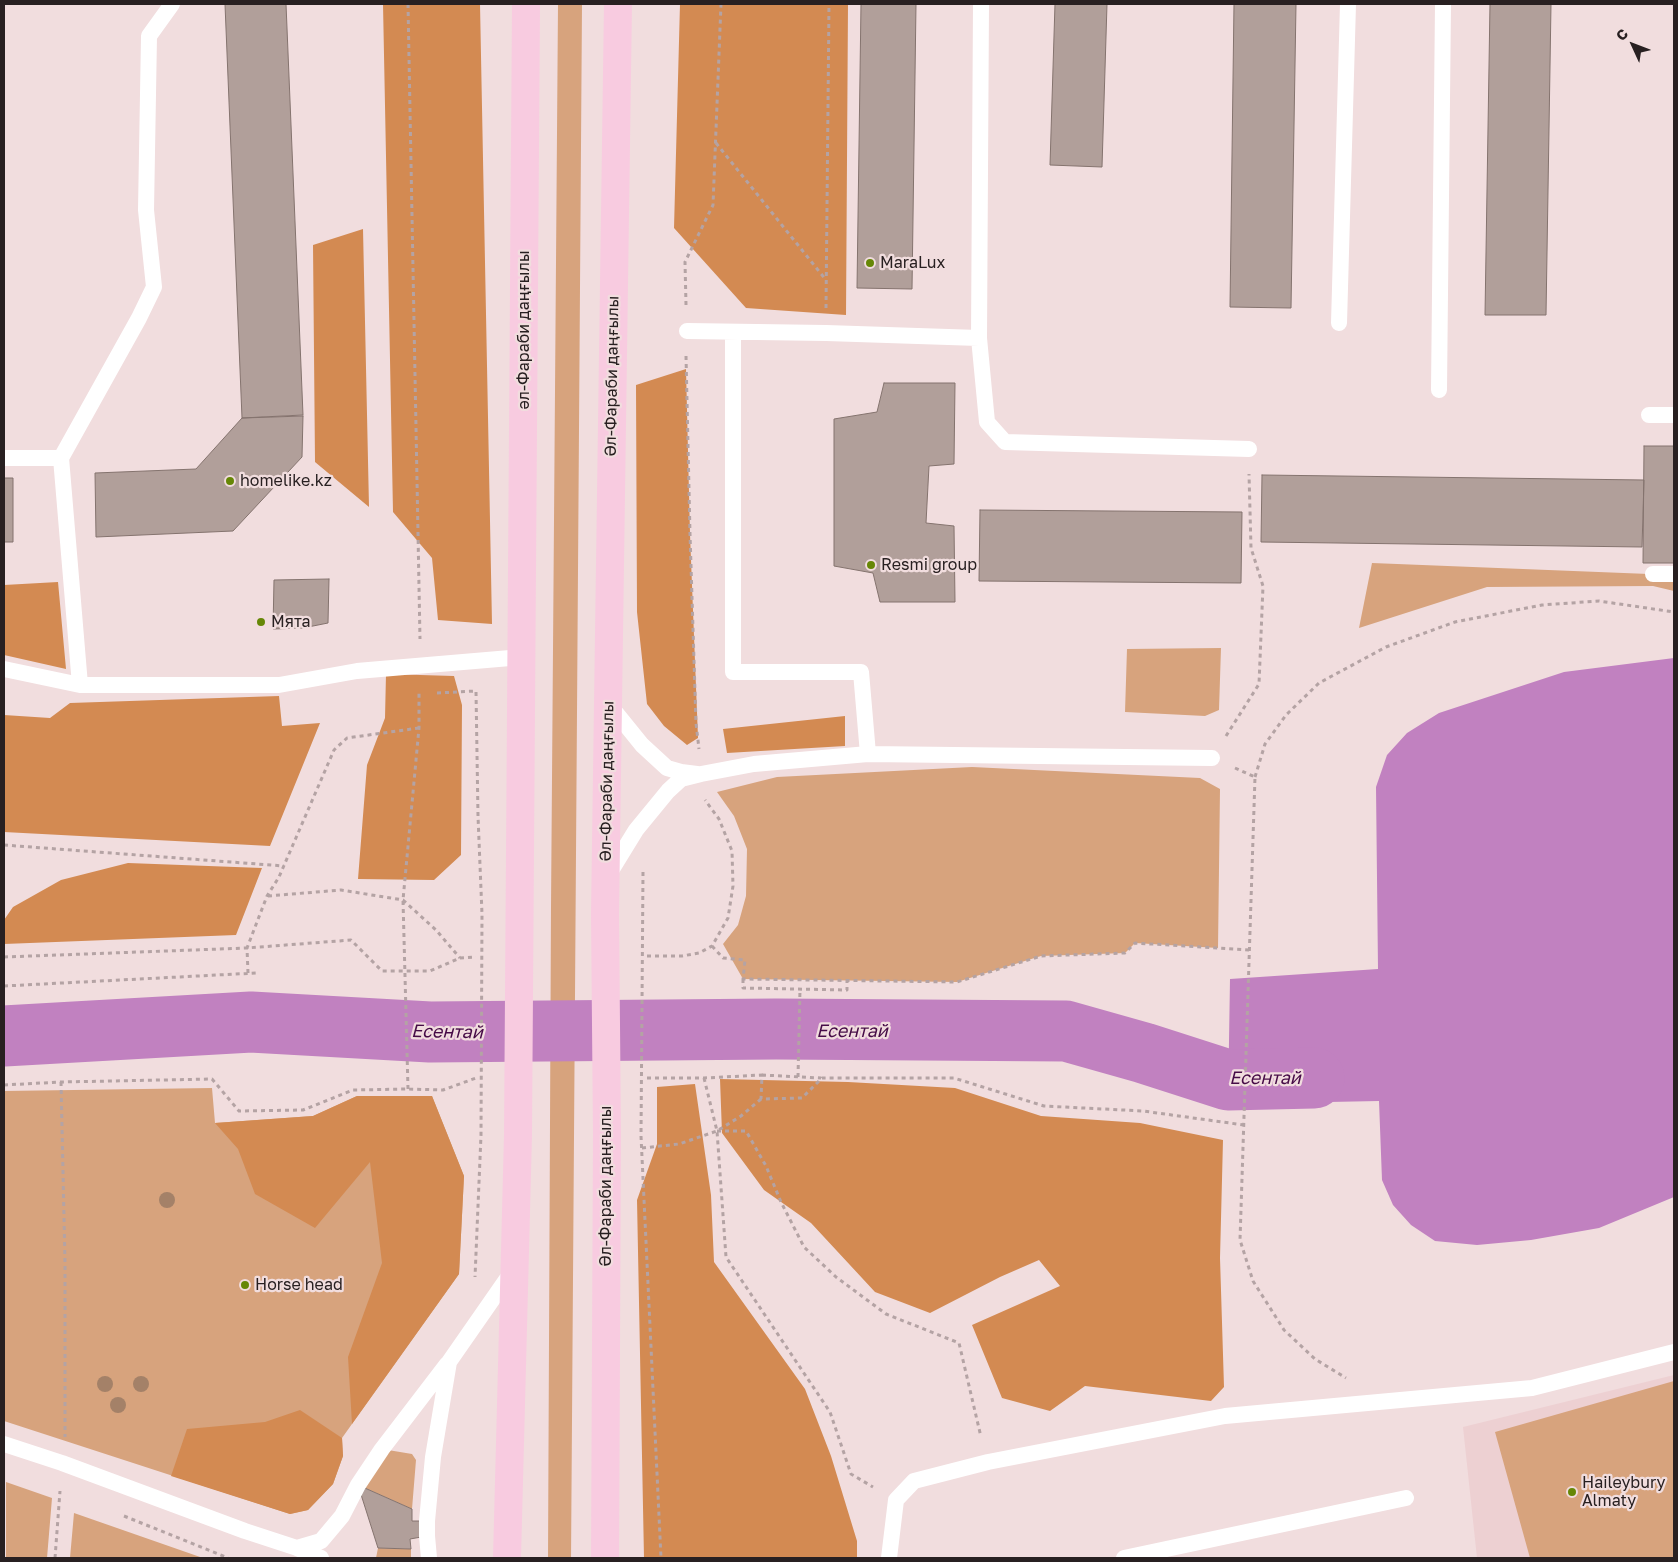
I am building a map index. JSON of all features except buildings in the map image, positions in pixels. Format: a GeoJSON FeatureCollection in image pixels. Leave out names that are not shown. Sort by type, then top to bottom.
{"type":"FeatureCollection","features":[{"type":"Feature","properties":{"kind":"main road","name":"әл-Фараби даңғылы"},"geometry":{"type":"LineString","coordinates":[[522,657],[526,4]]}},
{"type":"Feature","properties":{"kind":"main road","name":"Әл-Фараби даңғылы"},"geometry":{"type":"LineString","coordinates":[[605,1558],[607,1135],[605,914],[618,4]]}},
{"type":"Feature","properties":{"kind":"main road"},"geometry":{"type":"LineString","coordinates":[[507,1558],[518,1135],[522,657]]}},
{"type":"Feature","properties":{"kind":"lane"},"geometry":{"type":"LineString","coordinates":[[80,685],[61,458],[139,318],[154,287],[146,210],[148,36],[172,4]]}},
{"type":"Feature","properties":{"kind":"lane"},"geometry":{"type":"LineString","coordinates":[[981,4],[979,338],[987,422],[1005,442],[1248,449]]}},
{"type":"Feature","properties":{"kind":"lane"},"geometry":{"type":"LineString","coordinates":[[1339,323],[1348,4]]}},
{"type":"Feature","properties":{"kind":"lane"},"geometry":{"type":"LineString","coordinates":[[1439,390],[1443,4]]}},
{"type":"Feature","properties":{"kind":"lane"},"geometry":{"type":"LineString","coordinates":[[687,331],[979,338]]}},
{"type":"Feature","properties":{"kind":"lane"},"geometry":{"type":"LineString","coordinates":[[732,332],[733,672],[862,672],[868,754]]}},
{"type":"Feature","properties":{"kind":"lane"},"geometry":{"type":"LineString","coordinates":[[1649,415],[1674,415]]}},
{"type":"Feature","properties":{"kind":"lane"},"geometry":{"type":"LineString","coordinates":[[4,458],[61,458]]}},
{"type":"Feature","properties":{"kind":"lane"},"geometry":{"type":"LineString","coordinates":[[1653,574],[1674,574]]}},
{"type":"Feature","properties":{"kind":"lane"},"geometry":{"type":"LineString","coordinates":[[4,669],[80,685],[279,685],[357,671],[522,657]]}},
{"type":"Feature","properties":{"kind":"lane"},"geometry":{"type":"LineString","coordinates":[[608,702],[642,745],[667,768],[681,772],[700,766],[754,764],[868,754],[1212,758]]}},
{"type":"Feature","properties":{"kind":"lane"},"geometry":{"type":"LineString","coordinates":[[606,880],[636,830],[668,791],[700,766]]}},
{"type":"Feature","properties":{"kind":"lane"},"geometry":{"type":"LineString","coordinates":[[297,1548],[321,1540],[342,1516],[358,1485],[382,1449],[449,1362],[514,1268]]}},
{"type":"Feature","properties":{"kind":"lane"},"geometry":{"type":"LineString","coordinates":[[889,1558],[896,1500],[914,1481],[988,1462],[1224,1416],[1532,1388],[1674,1352]]}},
{"type":"Feature","properties":{"kind":"lane"},"geometry":{"type":"LineString","coordinates":[[429,1558],[427,1529],[433,1457],[449,1362]]}},
{"type":"Feature","properties":{"kind":"lane"},"geometry":{"type":"LineString","coordinates":[[4,1444],[62,1463],[245,1532],[322,1558]]}},
{"type":"Feature","properties":{"kind":"lane"},"geometry":{"type":"LineString","coordinates":[[1124,1558],[1406,1498]]}},
{"type":"Feature","properties":{"kind":"path"},"geometry":{"type":"LineString","coordinates":[[408,4],[420,666],[419,728],[403,900],[408,1089]]}},
{"type":"Feature","properties":{"kind":"path"},"geometry":{"type":"LineString","coordinates":[[700,766],[696,723],[690,552],[685,262],[713,205],[721,4]]}},
{"type":"Feature","properties":{"kind":"path"},"geometry":{"type":"LineString","coordinates":[[826,333],[829,4]]}},
{"type":"Feature","properties":{"kind":"path"},"geometry":{"type":"LineString","coordinates":[[716,143],[826,281]]}},
{"type":"Feature","properties":{"kind":"path"},"geometry":{"type":"LineString","coordinates":[[1248,449],[1251,548],[1263,586],[1258,684],[1212,758],[1255,777]]}},
{"type":"Feature","properties":{"kind":"path"},"geometry":{"type":"LineString","coordinates":[[1382,1401],[1315,1359],[1284,1330],[1253,1281],[1240,1240],[1255,777],[1265,744],[1286,715],[1319,683],[1386,647],[1455,622],[1542,605],[1599,601],[1674,612]]}},
{"type":"Feature","properties":{"kind":"path"},"geometry":{"type":"LineString","coordinates":[[429,693],[476,691],[482,914],[481,1135],[476,1277],[470,1285]]}},
{"type":"Feature","properties":{"kind":"path"},"geometry":{"type":"LineString","coordinates":[[248,973],[247,948],[267,896],[280,877],[334,750],[347,738],[419,728]]}},
{"type":"Feature","properties":{"kind":"path"},"geometry":{"type":"LineString","coordinates":[[648,956],[699,953],[712,946],[728,918],[733,886],[732,850],[719,819],[704,797],[697,801]]}},
{"type":"Feature","properties":{"kind":"path"},"geometry":{"type":"LineString","coordinates":[[4,845],[284,866]]}},
{"type":"Feature","properties":{"kind":"path"},"geometry":{"type":"LineString","coordinates":[[642,870],[641,1136],[661,1558]]}},
{"type":"Feature","properties":{"kind":"path"},"geometry":{"type":"LineString","coordinates":[[267,896],[341,890],[403,900],[436,930],[460,958]]}},
{"type":"Feature","properties":{"kind":"path"},"geometry":{"type":"LineString","coordinates":[[4,957],[247,948],[352,940],[382,971],[430,971],[460,958],[476,957]]}},
{"type":"Feature","properties":{"kind":"path"},"geometry":{"type":"LineString","coordinates":[[743,979],[957,982],[1041,956],[1125,953],[1135,943],[1250,950]]}},
{"type":"Feature","properties":{"kind":"path"},"geometry":{"type":"LineString","coordinates":[[712,946],[724,958],[745,960],[742,988],[847,990],[847,981]]}},
{"type":"Feature","properties":{"kind":"path"},"geometry":{"type":"LineString","coordinates":[[4,986],[256,973]]}},
{"type":"Feature","properties":{"kind":"path"},"geometry":{"type":"LineString","coordinates":[[798,1077],[800,989]]}},
{"type":"Feature","properties":{"kind":"path"},"geometry":{"type":"LineString","coordinates":[[647,1078],[762,1075],[822,1078],[954,1078],[1044,1106],[1143,1111],[1244,1125]]}},
{"type":"Feature","properties":{"kind":"path"},"geometry":{"type":"LineString","coordinates":[[761,1099],[762,1075]]}},
{"type":"Feature","properties":{"kind":"path"},"geometry":{"type":"LineString","coordinates":[[4,1085],[212,1079],[239,1111],[303,1110],[353,1090],[443,1090],[476,1078]]}},
{"type":"Feature","properties":{"kind":"path"},"geometry":{"type":"LineString","coordinates":[[704,1078],[717,1131],[726,1257],[830,1412],[851,1474],[896,1500]]}},
{"type":"Feature","properties":{"kind":"path"},"geometry":{"type":"LineString","coordinates":[[642,1148],[679,1144],[717,1131],[741,1116],[761,1099],[802,1098],[822,1078]]}},
{"type":"Feature","properties":{"kind":"path"},"geometry":{"type":"LineString","coordinates":[[62,1082],[65,1437]]}},
{"type":"Feature","properties":{"kind":"path"},"geometry":{"type":"LineString","coordinates":[[717,1131],[746,1132],[766,1166],[804,1247],[836,1277],[886,1314],[958,1342],[988,1462]]}},
{"type":"Feature","properties":{"kind":"path"},"geometry":{"type":"LineString","coordinates":[[55,1558],[60,1491]]}},
{"type":"Feature","properties":{"kind":"shaded area"},"geometry":{"type":"Polygon","coordinates":[[[383,4],[480,4],[492,624],[438,620],[432,558],[393,512],[383,4]]]}},
{"type":"Feature","properties":{"kind":"shaded area"},"geometry":{"type":"Polygon","coordinates":[[[558,4],[582,4],[571,1558],[548,1558],[558,4]]]}},
{"type":"Feature","properties":{"kind":"shaded area"},"geometry":{"type":"Polygon","coordinates":[[[680,4],[848,4],[846,315],[746,308],[674,228],[680,4]]]}},
{"type":"Feature","properties":{"kind":"shaded area"},"geometry":{"type":"Polygon","coordinates":[[[363,229],[369,507],[315,462],[313,245],[363,229]]]}},
{"type":"Feature","properties":{"kind":"shaded area"},"geometry":{"type":"Polygon","coordinates":[[[686,369],[698,738],[687,745],[664,726],[647,704],[637,612],[636,385],[686,369]]]}},
{"type":"Feature","properties":{"kind":"shaded area"},"geometry":{"type":"Polygon","coordinates":[[[1372,563],[1674,575],[1674,591],[1653,586],[1487,587],[1359,628],[1372,563]]]}},
{"type":"Feature","properties":{"kind":"shaded area"},"geometry":{"type":"Polygon","coordinates":[[[58,582],[66,669],[4,655],[4,585],[58,582]]]}},
{"type":"Feature","properties":{"kind":"shaded area"},"geometry":{"type":"Polygon","coordinates":[[[1221,648],[1219,710],[1205,716],[1125,712],[1127,649],[1221,648]]]}},
{"type":"Feature","properties":{"kind":"shaded area"},"geometry":{"type":"Polygon","coordinates":[[[386,674],[454,676],[462,705],[461,855],[434,880],[358,879],[367,765],[385,718],[386,674]]]}},
{"type":"Feature","properties":{"kind":"shaded area"},"geometry":{"type":"Polygon","coordinates":[[[279,696],[282,726],[320,723],[270,846],[4,832],[4,715],[50,718],[70,703],[279,696]]]}},
{"type":"Feature","properties":{"kind":"shaded area"},"geometry":{"type":"Polygon","coordinates":[[[845,716],[845,746],[727,753],[723,729],[845,716]]]}},
{"type":"Feature","properties":{"kind":"shaded area"},"geometry":{"type":"Polygon","coordinates":[[[972,767],[1200,778],[1220,789],[1218,948],[1135,943],[1125,953],[1041,956],[957,982],[743,979],[723,944],[738,925],[746,896],[747,849],[734,816],[717,792],[777,777],[972,767]]]}},
{"type":"Feature","properties":{"kind":"shaded area"},"geometry":{"type":"Polygon","coordinates":[[[128,863],[262,868],[236,935],[4,944],[4,920],[13,907],[61,880],[128,863]]]}},
{"type":"Feature","properties":{"kind":"shaded area"},"geometry":{"type":"Polygon","coordinates":[[[720,1079],[848,1082],[955,1088],[1041,1116],[1140,1123],[1223,1140],[1220,1258],[1224,1387],[1211,1401],[1085,1386],[1050,1411],[1002,1398],[972,1325],[1060,1286],[1039,1260],[1000,1277],[930,1313],[875,1292],[811,1223],[764,1190],[722,1133],[720,1079]]]}},
{"type":"Feature","properties":{"kind":"shaded area"},"geometry":{"type":"Polygon","coordinates":[[[695,1084],[711,1195],[714,1262],[805,1389],[831,1456],[857,1541],[857,1558],[644,1558],[637,1200],[657,1144],[657,1087],[695,1084]]]}},
{"type":"Feature","properties":{"kind":"shaded area"},"geometry":{"type":"Polygon","coordinates":[[[212,1088],[215,1123],[313,1116],[357,1096],[432,1096],[464,1176],[459,1274],[342,1438],[343,1456],[333,1484],[308,1510],[290,1514],[4,1421],[4,1091],[212,1088]]]}},
{"type":"Feature","properties":{"kind":"shaded area"},"geometry":{"type":"Polygon","coordinates":[[[357,1096],[432,1096],[464,1176],[459,1274],[352,1424],[348,1357],[382,1263],[370,1162],[315,1228],[255,1194],[238,1149],[215,1123],[313,1116],[357,1096]]]}},
{"type":"Feature","properties":{"kind":"shaded area","name":"Haileybury Almaty"},"geometry":{"type":"Polygon","coordinates":[[[1674,1375],[1674,1558],[1477,1558],[1463,1427],[1674,1375]]]}},
{"type":"Feature","properties":{"kind":"shaded area","name":"Haileybury Almaty"},"geometry":{"type":"Polygon","coordinates":[[[1674,1381],[1674,1558],[1530,1558],[1495,1432],[1674,1381]]]}},
{"type":"Feature","properties":{"kind":"shaded area"},"geometry":{"type":"Polygon","coordinates":[[[300,1410],[342,1438],[343,1456],[333,1484],[308,1510],[290,1514],[171,1476],[187,1429],[265,1422],[300,1410]]]}},
{"type":"Feature","properties":{"kind":"shaded area"},"geometry":{"type":"Polygon","coordinates":[[[382,1449],[412,1454],[416,1460],[412,1509],[358,1485],[382,1449]]]}},
{"type":"Feature","properties":{"kind":"shaded area"},"geometry":{"type":"Polygon","coordinates":[[[6,1482],[52,1498],[47,1558],[6,1558],[6,1482]]]}},
{"type":"Feature","properties":{"kind":"shaded area"},"geometry":{"type":"Polygon","coordinates":[[[74,1513],[203,1558],[70,1558],[74,1513]]]}},
{"type":"Feature","properties":{"kind":"shaded area"},"geometry":{"type":"Polygon","coordinates":[[[378,1548],[411,1549],[411,1558],[376,1558],[378,1548]]]}},
{"type":"Feature","properties":{"kind":"water"},"geometry":{"type":"Polygon","coordinates":[[[1674,658],[1674,1197],[1599,1228],[1531,1240],[1477,1245],[1435,1241],[1411,1225],[1393,1205],[1382,1180],[1379,1101],[1228,1104],[1230,979],[1378,969],[1376,787],[1387,755],[1407,733],[1439,713],[1564,672],[1674,658]]]}},
{"type":"Feature","properties":{"kind":"waterway","name":"Есентай"},"geometry":{"type":"LineString","coordinates":[[4,1036],[251,1022],[430,1032],[776,1029],[1066,1031],[1144,1053],[1228,1080],[1314,1078]]}},
{"type":"Feature","properties":{"kind":"place","name":"MaraLux"},"geometry":{"type":"Point","coordinates":[870,263]}},
{"type":"Feature","properties":{"kind":"place","name":"homelike.kz"},"geometry":{"type":"Point","coordinates":[230,481]}},
{"type":"Feature","properties":{"kind":"place","name":"Resmi group"},"geometry":{"type":"Point","coordinates":[871,565]}},
{"type":"Feature","properties":{"kind":"place","name":"Мята"},"geometry":{"type":"Point","coordinates":[261,622]}},
{"type":"Feature","properties":{"kind":"place","name":"Horse head"},"geometry":{"type":"Point","coordinates":[245,1285]}},
{"type":"Feature","properties":{"kind":"place","name":"Haileybury Almaty"},"geometry":{"type":"Point","coordinates":[1572,1492]}}]}
